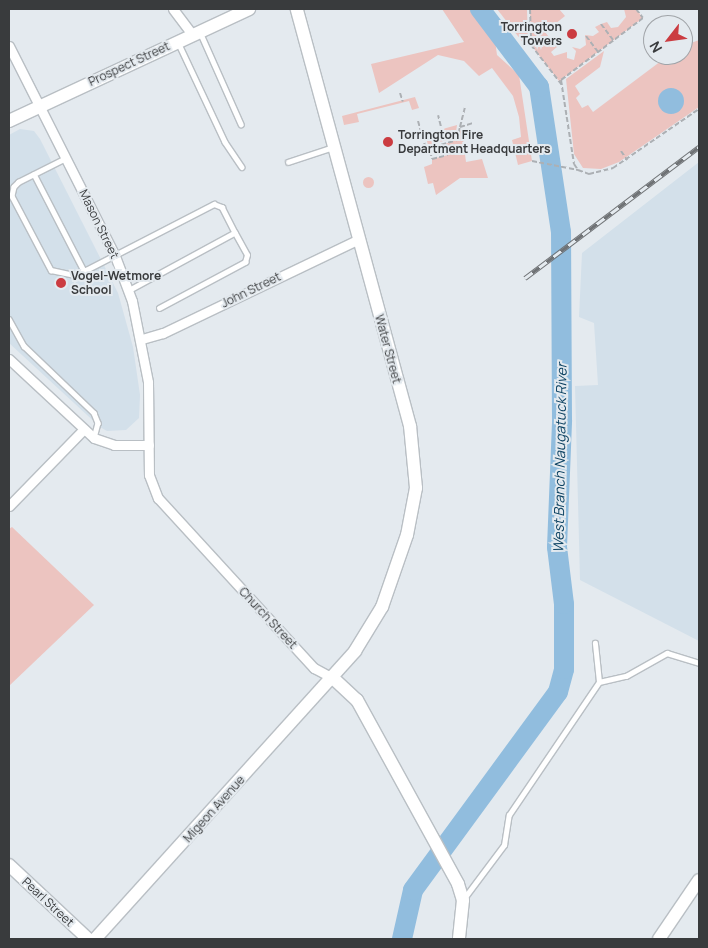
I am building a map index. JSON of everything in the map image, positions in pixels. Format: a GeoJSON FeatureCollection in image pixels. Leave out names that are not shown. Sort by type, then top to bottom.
{"type":"FeatureCollection","features":[{"type":"Feature","properties":{"kind":"main road","name":"Prospect Street"},"geometry":{"type":"LineString","coordinates":[[9,121],[249,9]]}},
{"type":"Feature","properties":{"kind":"main road","name":"Water Street"},"geometry":{"type":"LineString","coordinates":[[297,9],[410,426],[416,488],[401,557],[382,607],[366,635],[334,678]]}},
{"type":"Feature","properties":{"kind":"main road","name":"Church Street"},"geometry":{"type":"LineString","coordinates":[[334,678],[357,700],[458,884],[463,900],[459,939]]}},
{"type":"Feature","properties":{"kind":"main road","name":"Migeon Avenue"},"geometry":{"type":"LineString","coordinates":[[95,939],[334,678]]}},
{"type":"Feature","properties":{"kind":"main road","name":"Pearl Street"},"geometry":{"type":"LineString","coordinates":[[9,865],[88,939]]}},
{"type":"Feature","properties":{"kind":"main road"},"geometry":{"type":"LineString","coordinates":[[659,939],[699,880]]}},
{"type":"Feature","properties":{"kind":"street"},"geometry":{"type":"LineString","coordinates":[[173,9],[195,33]]}},
{"type":"Feature","properties":{"kind":"street","name":"Mason Street"},"geometry":{"type":"LineString","coordinates":[[9,46],[41,106],[115,256],[128,291],[142,339],[148,382],[149,445]]}},
{"type":"Feature","properties":{"kind":"street","name":"John Street"},"geometry":{"type":"LineString","coordinates":[[142,339],[162,333],[359,239]]}},
{"type":"Feature","properties":{"kind":"street"},"geometry":{"type":"LineString","coordinates":[[9,360],[94,438],[114,445],[149,445]]}},
{"type":"Feature","properties":{"kind":"street"},"geometry":{"type":"LineString","coordinates":[[9,506],[84,429]]}},
{"type":"Feature","properties":{"kind":"street","name":"Church Street"},"geometry":{"type":"LineString","coordinates":[[149,445],[149,475],[158,498],[314,668],[334,678]]}},
{"type":"Feature","properties":{"kind":"lane"},"geometry":{"type":"LineString","coordinates":[[195,33],[241,124]]}},
{"type":"Feature","properties":{"kind":"lane"},"geometry":{"type":"LineString","coordinates":[[177,41],[226,142],[242,167]]}},
{"type":"Feature","properties":{"kind":"lane"},"geometry":{"type":"LineString","coordinates":[[288,162],[335,147]]}},
{"type":"Feature","properties":{"kind":"lane"},"geometry":{"type":"LineString","coordinates":[[67,158],[34,174],[14,187],[12,196],[51,270],[74,275],[115,256],[214,204],[222,207],[247,255],[245,262],[160,308]]}},
{"type":"Feature","properties":{"kind":"lane"},"geometry":{"type":"LineString","coordinates":[[34,174],[84,271]]}},
{"type":"Feature","properties":{"kind":"lane"},"geometry":{"type":"LineString","coordinates":[[128,291],[235,233]]}},
{"type":"Feature","properties":{"kind":"lane"},"geometry":{"type":"LineString","coordinates":[[9,319],[24,346],[94,413],[98,423],[94,438]]}},
{"type":"Feature","properties":{"kind":"lane"},"geometry":{"type":"LineString","coordinates":[[463,900],[504,845],[509,815],[599,682],[595,643]]}},
{"type":"Feature","properties":{"kind":"lane"},"geometry":{"type":"LineString","coordinates":[[599,682],[626,676],[667,653],[699,663]]}},
{"type":"Feature","properties":{"kind":"path"},"geometry":{"type":"LineString","coordinates":[[530,9],[531,45],[562,85]]}},
{"type":"Feature","properties":{"kind":"path"},"geometry":{"type":"LineString","coordinates":[[578,170],[571,156],[561,80],[643,18],[636,9]]}},
{"type":"Feature","properties":{"kind":"path"},"geometry":{"type":"LineString","coordinates":[[601,24],[613,40]]}},
{"type":"Feature","properties":{"kind":"path"},"geometry":{"type":"LineString","coordinates":[[586,36],[598,52]]}},
{"type":"Feature","properties":{"kind":"path"},"geometry":{"type":"LineString","coordinates":[[400,93],[403,102]]}},
{"type":"Feature","properties":{"kind":"path"},"geometry":{"type":"LineString","coordinates":[[434,147],[456,140],[465,107]]}},
{"type":"Feature","properties":{"kind":"path"},"geometry":{"type":"LineString","coordinates":[[532,162],[568,170],[595,173],[627,160],[699,109]]}},
{"type":"Feature","properties":{"kind":"path"},"geometry":{"type":"LineString","coordinates":[[430,151],[432,159],[448,155],[438,115]]}},
{"type":"Feature","properties":{"kind":"path"},"geometry":{"type":"LineString","coordinates":[[418,121],[425,146]]}},
{"type":"Feature","properties":{"kind":"path"},"geometry":{"type":"LineString","coordinates":[[460,127],[473,123]]}},
{"type":"Feature","properties":{"kind":"path"},"geometry":{"type":"LineString","coordinates":[[621,151],[627,160]]}},
{"type":"Feature","properties":{"kind":"shaded area"},"geometry":{"type":"Polygon","coordinates":[[[442,9],[472,9],[494,33],[497,55],[519,75],[532,161],[518,165],[512,140],[521,137],[519,117],[513,96],[492,68],[479,76],[464,61],[438,55],[379,93],[371,64],[464,42],[442,9]]]}},
{"type":"Feature","properties":{"kind":"shaded area"},"geometry":{"type":"Polygon","coordinates":[[[497,9],[527,9],[528,44],[524,44],[497,9]]]}},
{"type":"Feature","properties":{"kind":"shaded area"},"geometry":{"type":"Polygon","coordinates":[[[530,9],[559,9],[565,16],[545,32],[557,47],[551,52],[554,56],[567,52],[567,58],[574,60],[576,51],[572,47],[580,49],[586,45],[585,35],[593,36],[599,32],[595,27],[601,24],[607,22],[611,28],[618,27],[626,17],[624,9],[636,9],[643,18],[562,79],[562,85],[531,45],[530,9]]]}},
{"type":"Feature","properties":{"kind":"shaded area"},"geometry":{"type":"Polygon","coordinates":[[[699,40],[699,107],[619,162],[601,169],[583,168],[574,154],[566,79],[604,51],[600,67],[575,86],[580,94],[576,98],[582,108],[588,105],[593,112],[656,65],[693,65],[693,42],[699,40]]]}},
{"type":"Feature","properties":{"kind":"shaded area"},"geometry":{"type":"Polygon","coordinates":[[[415,97],[419,108],[412,110],[409,101],[357,114],[359,122],[344,125],[342,116],[415,97]]]}},
{"type":"Feature","properties":{"kind":"shaded area"},"geometry":{"type":"Polygon","coordinates":[[[457,125],[455,138],[428,145],[425,134],[457,125]]]}},
{"type":"Feature","properties":{"kind":"shaded area","name":"Vogel-Wetmore School"},"geometry":{"type":"Polygon","coordinates":[[[20,129],[34,131],[40,139],[118,293],[133,347],[140,395],[139,418],[126,430],[107,431],[100,427],[9,343],[9,135],[20,129]]]}},
{"type":"Feature","properties":{"kind":"shaded area"},"geometry":{"type":"Polygon","coordinates":[[[459,130],[462,131],[466,162],[482,159],[488,178],[460,178],[436,195],[433,183],[428,184],[424,167],[432,164],[432,159],[448,155],[445,144],[456,140],[459,130]]]}},
{"type":"Feature","properties":{"kind":"shaded area"},"geometry":{"type":"Polygon","coordinates":[[[699,162],[699,641],[580,580],[575,386],[598,385],[594,323],[579,317],[582,253],[699,162]]]}},
{"type":"Feature","properties":{"kind":"shaded area"},"geometry":{"type":"Polygon","coordinates":[[[366,177],[370,177],[373,182],[372,186],[366,187],[363,184],[363,180],[366,177]]]}},
{"type":"Feature","properties":{"kind":"shaded area"},"geometry":{"type":"Polygon","coordinates":[[[12,527],[94,605],[9,686],[9,529],[12,527]]]}},
{"type":"Feature","properties":{"kind":"water"},"geometry":{"type":"Polygon","coordinates":[[[671,88],[680,92],[684,101],[680,110],[671,114],[662,110],[658,101],[662,92],[671,88]]]}},
{"type":"Feature","properties":{"kind":"waterway","name":"West Branch Naugatuck River"},"geometry":{"type":"LineString","coordinates":[[402,939],[413,890],[558,692],[564,669],[564,604],[557,547],[562,420],[561,232],[539,87],[480,9]]}},
{"type":"Feature","properties":{"kind":"railway"},"geometry":{"type":"LineString","coordinates":[[525,278],[699,147]]}},
{"type":"Feature","properties":{"kind":"place","name":"Torrington Towers"},"geometry":{"type":"Point","coordinates":[572,34]}},
{"type":"Feature","properties":{"kind":"place","name":"Torrington Fire Department Headquarters"},"geometry":{"type":"Point","coordinates":[388,142]}},
{"type":"Feature","properties":{"kind":"place","name":"Vogel-Wetmore School"},"geometry":{"type":"Point","coordinates":[61,283]}}]}
